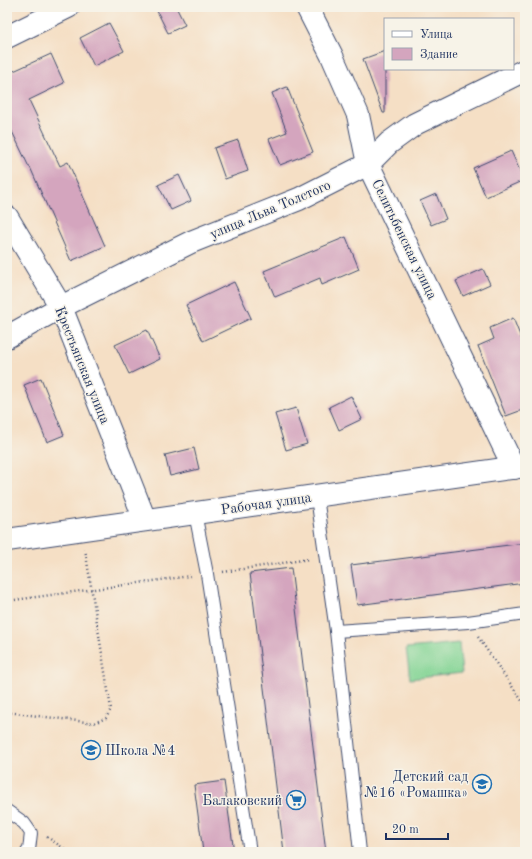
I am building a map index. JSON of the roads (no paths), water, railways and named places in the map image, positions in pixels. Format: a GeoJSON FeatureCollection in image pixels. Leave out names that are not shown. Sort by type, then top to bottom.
{"type":"FeatureCollection","features":[{"type":"Feature","properties":{"kind":"street"},"geometry":{"type":"LineString","coordinates":[[7,37],[68,7]]}},
{"type":"Feature","properties":{"kind":"street","name":"Селитьбенская улица"},"geometry":{"type":"LineString","coordinates":[[307,7],[332,56],[358,114],[368,164],[520,467]]}},
{"type":"Feature","properties":{"kind":"street","name":"улица Льва Толстого"},"geometry":{"type":"LineString","coordinates":[[7,337],[61,307],[191,242],[299,199],[368,164],[389,143],[415,124],[525,70]]}},
{"type":"Feature","properties":{"kind":"street","name":"Крестьянская улица"},"geometry":{"type":"LineString","coordinates":[[7,217],[61,307],[145,520]]}},
{"type":"Feature","properties":{"kind":"street","name":"Рабочая улица"},"geometry":{"type":"LineString","coordinates":[[7,540],[520,467]]}},
{"type":"Feature","properties":{"kind":"lane"},"geometry":{"type":"LineString","coordinates":[[317,497],[336,631],[360,852]]}},
{"type":"Feature","properties":{"kind":"lane"},"geometry":{"type":"LineString","coordinates":[[195,513],[207,574],[250,852]]}},
{"type":"Feature","properties":{"kind":"lane"},"geometry":{"type":"LineString","coordinates":[[336,631],[468,622],[525,614]]}},
{"type":"Feature","properties":{"kind":"lane"},"geometry":{"type":"LineString","coordinates":[[7,811],[24,823],[31,833],[29,850],[27,852]]}},
{"type":"Feature","properties":{"kind":"place","name":"Школа №4"},"geometry":{"type":"Point","coordinates":[91,750]}},
{"type":"Feature","properties":{"kind":"place","name":"Детский сад №16 «Ромашка»"},"geometry":{"type":"Point","coordinates":[482,784]}},
{"type":"Feature","properties":{"kind":"place","name":"Балаковский"},"geometry":{"type":"Point","coordinates":[296,800]}}]}
